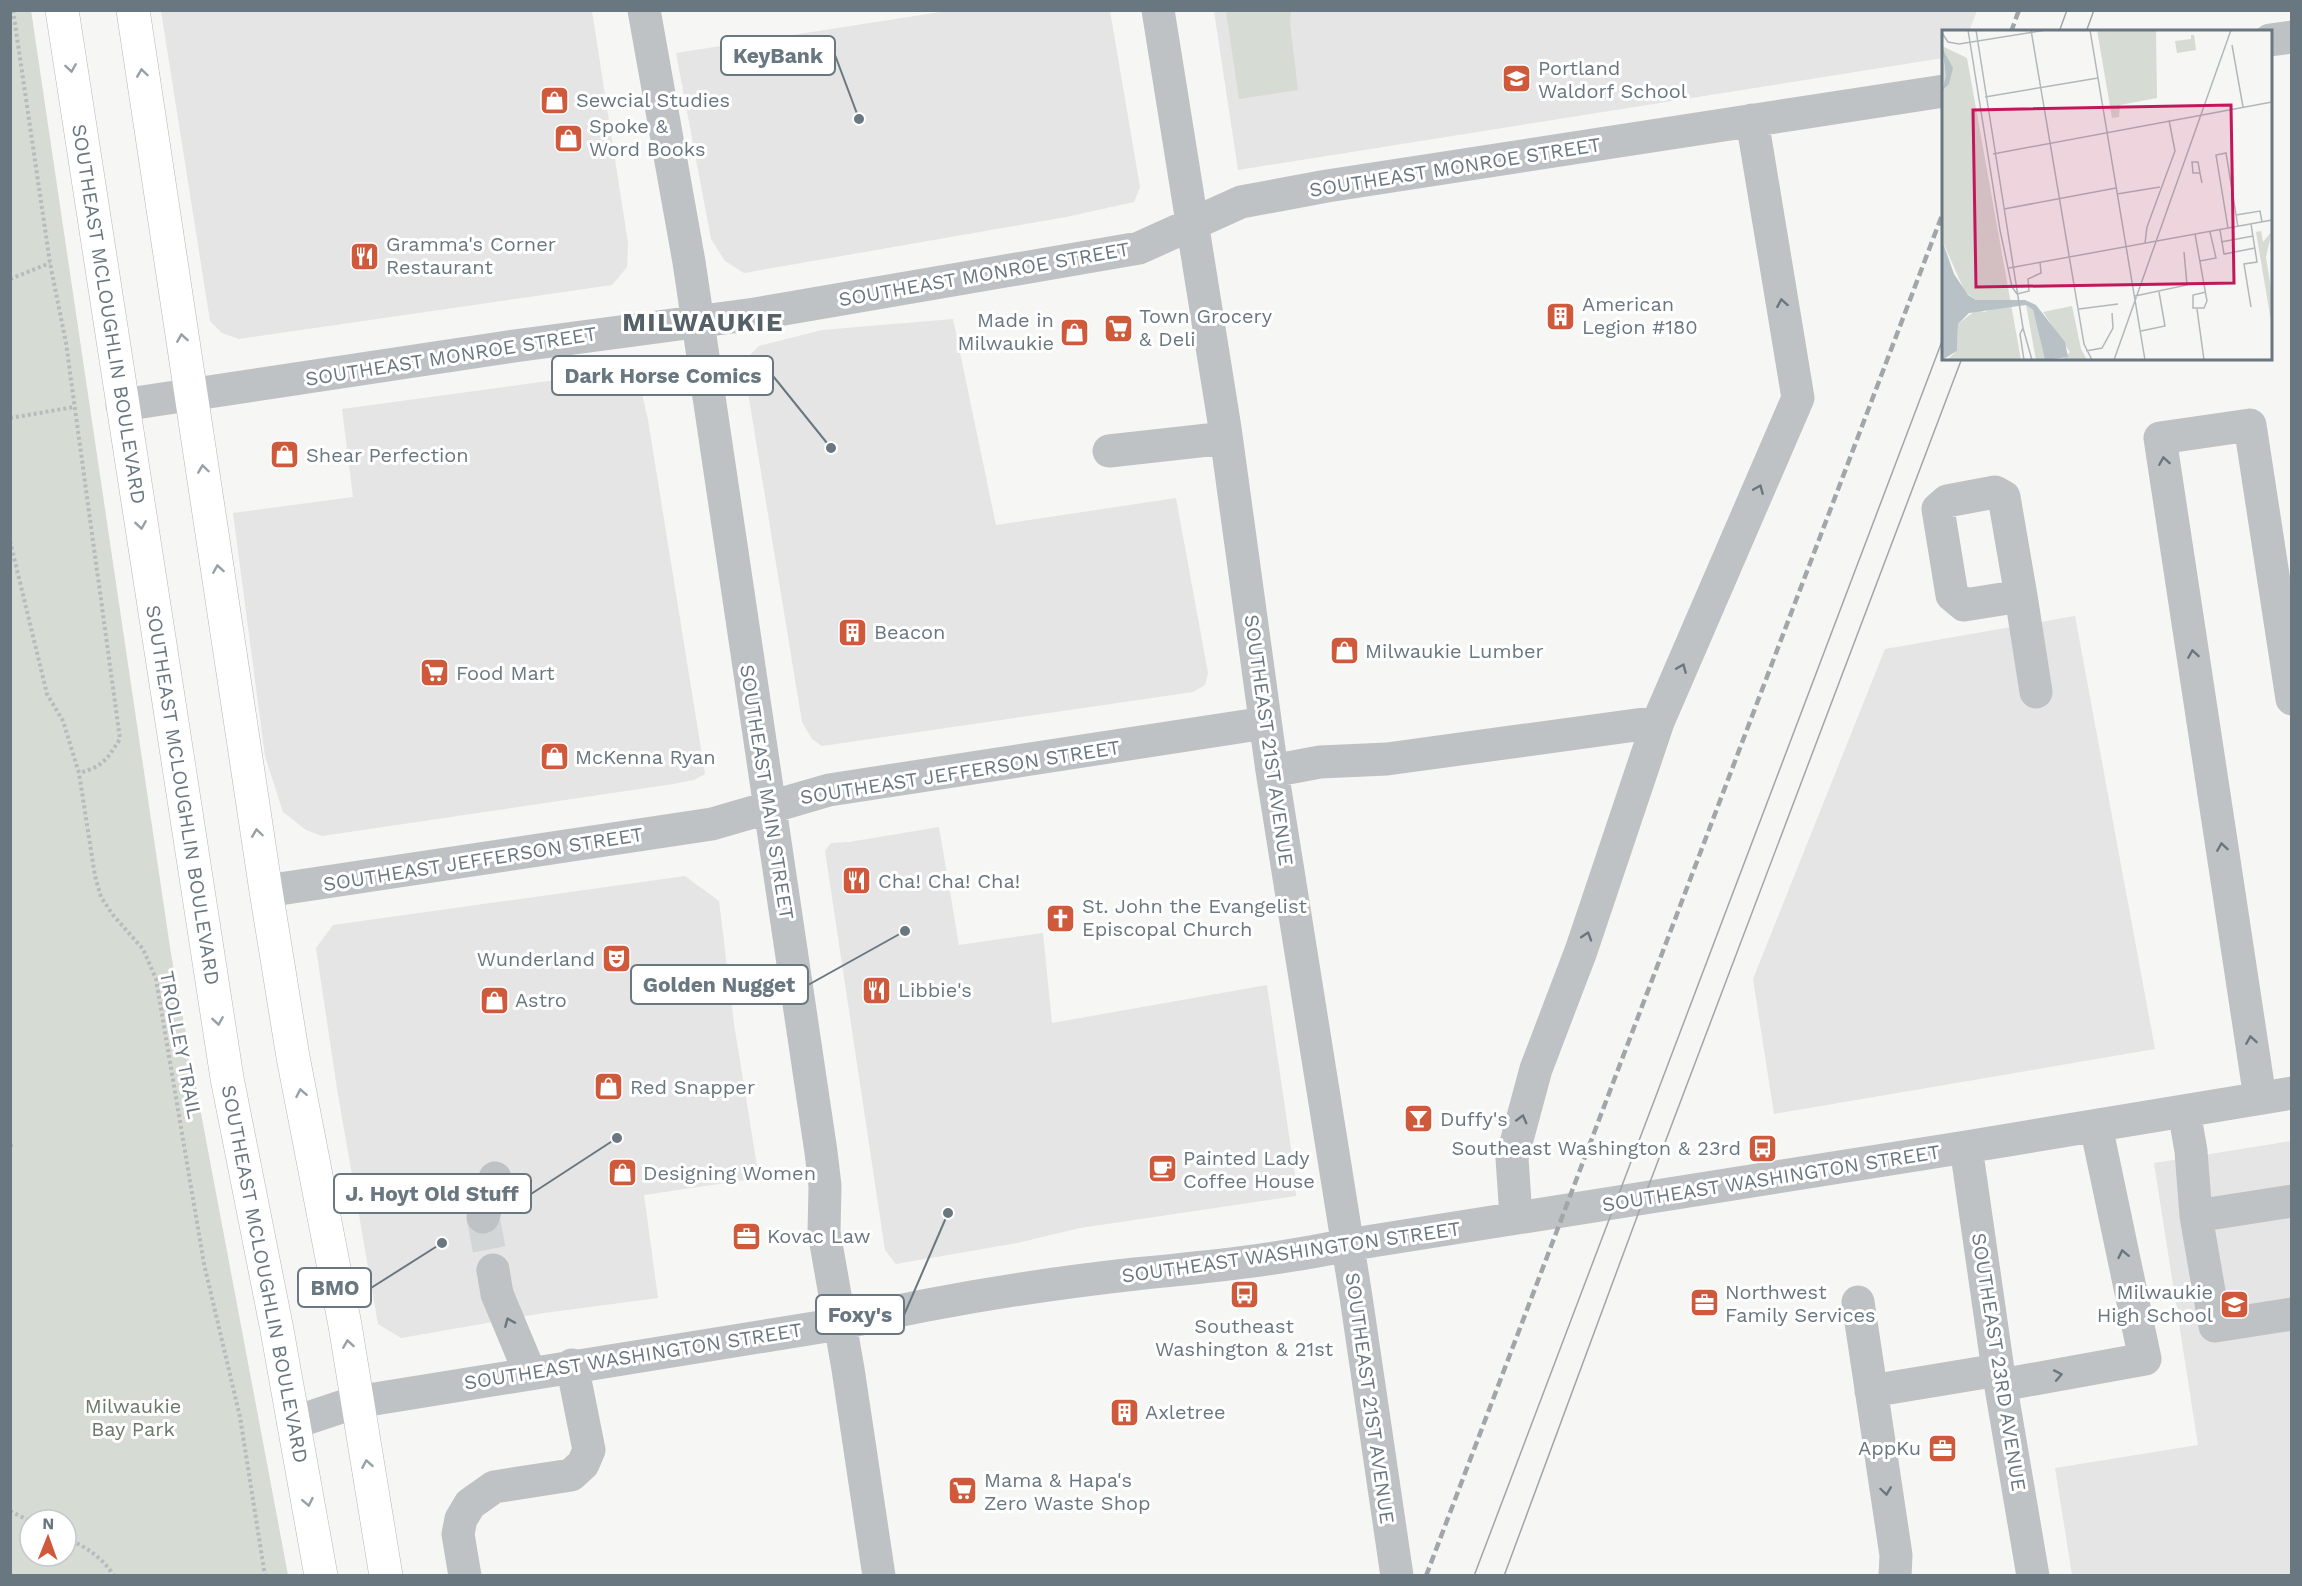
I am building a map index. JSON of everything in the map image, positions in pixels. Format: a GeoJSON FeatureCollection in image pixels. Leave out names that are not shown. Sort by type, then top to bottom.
{"type":"FeatureCollection","features":[{"type":"Feature","properties":{"kind":"main road","name":"SOUTHEAST MCLOUGHLIN BOULEVARD"},"geometry":{"type":"LineString","coordinates":[[62,10],[227,1078],[277,1330],[321,1575]]}},
{"type":"Feature","properties":{"kind":"main road"},"geometry":{"type":"LineString","coordinates":[[133,10],[266,891],[293,1057],[345,1326],[386,1575]]}},
{"type":"Feature","properties":{"kind":"street","name":"SOUTHEAST MAIN STREET"},"geometry":{"type":"LineString","coordinates":[[644,10],[689,262],[821,1152],[825,1186],[824,1232],[879,1575]]}},
{"type":"Feature","properties":{"kind":"street","name":"SOUTHEAST 21ST AVENUE"},"geometry":{"type":"LineString","coordinates":[[1158,10],[1226,438],[1272,771],[1397,1575]]}},
{"type":"Feature","properties":{"kind":"street"},"geometry":{"type":"LineString","coordinates":[[2272,40],[2292,37]]}},
{"type":"Feature","properties":{"kind":"street","name":"SOUTHEAST MONROE STREET"},"geometry":{"type":"LineString","coordinates":[[122,405],[697,320],[755,314],[1139,248],[1241,202],[1942,91]]}},
{"type":"Feature","properties":{"kind":"street"},"geometry":{"type":"LineString","coordinates":[[1516,1218],[1512,1158],[1536,1069],[1581,951],[1658,722],[1798,398],[1752,120]]}},
{"type":"Feature","properties":{"kind":"street"},"geometry":{"type":"LineString","coordinates":[[2260,1098],[2160,438],[2250,425],[2292,699]]}},
{"type":"Feature","properties":{"kind":"street"},"geometry":{"type":"LineString","coordinates":[[1109,451],[1226,438]]}},
{"type":"Feature","properties":{"kind":"street"},"geometry":{"type":"LineString","coordinates":[[2021,596],[2036,692]]}},
{"type":"Feature","properties":{"kind":"street"},"geometry":{"type":"LineString","coordinates":[[1272,771],[1320,762],[1387,759],[1658,722]]}},
{"type":"Feature","properties":{"kind":"street","name":"SOUTHEAST JEFFERSON STREET"},"geometry":{"type":"LineString","coordinates":[[266,891],[712,824],[829,790],[1265,723]]}},
{"type":"Feature","properties":{"kind":"street","name":"SOUTHEAST WASHINGTON STREET"},"geometry":{"type":"LineString","coordinates":[[293,1424],[356,1402],[572,1365],[839,1324],[906,1308],[1075,1282],[1306,1254],[1347,1245],[1966,1148],[2292,1093]]}},
{"type":"Feature","properties":{"kind":"street"},"geometry":{"type":"LineString","coordinates":[[2184,1111],[2191,1151],[2196,1216],[2215,1326],[2292,1314]]}},
{"type":"Feature","properties":{"kind":"street"},"geometry":{"type":"LineString","coordinates":[[1871,1391],[2000,1378],[2145,1359],[2096,1125]]}},
{"type":"Feature","properties":{"kind":"street","name":"SOUTHEAST 23RD AVENUE"},"geometry":{"type":"LineString","coordinates":[[1966,1148],[2000,1378],[2033,1575]]}},
{"type":"Feature","properties":{"kind":"street"},"geometry":{"type":"LineString","coordinates":[[483,1216],[495,1178]]}},
{"type":"Feature","properties":{"kind":"street"},"geometry":{"type":"LineString","coordinates":[[2196,1216],[2292,1201]]}},
{"type":"Feature","properties":{"kind":"street"},"geometry":{"type":"LineString","coordinates":[[493,1270],[497,1294],[530,1373]]}},
{"type":"Feature","properties":{"kind":"street"},"geometry":{"type":"LineString","coordinates":[[1858,1302],[1896,1555],[1895,1575]]}},
{"type":"Feature","properties":{"kind":"street"},"geometry":{"type":"LineString","coordinates":[[465,1575],[458,1534],[461,1519],[470,1504],[494,1487],[571,1475],[583,1464],[589,1450],[572,1365]]}},
{"type":"Feature","properties":{"kind":"path"},"geometry":{"type":"LineString","coordinates":[[13,10],[50,263],[66,344],[120,739],[98,768],[79,773]]}},
{"type":"Feature","properties":{"kind":"path"},"geometry":{"type":"LineString","coordinates":[[10,279],[50,263]]}},
{"type":"Feature","properties":{"kind":"path"},"geometry":{"type":"LineString","coordinates":[[10,418],[74,407]]}},
{"type":"Feature","properties":{"kind":"path","name":"TROLLEY TRAIL"},"geometry":{"type":"LineString","coordinates":[[10,542],[48,693],[63,721],[79,773],[95,876],[101,897],[113,915],[143,949],[156,979],[204,1264],[240,1417],[265,1575]]}},
{"type":"Feature","properties":{"kind":"path"},"geometry":{"type":"LineString","coordinates":[[78,1544],[92,1551],[114,1575]]}},
{"type":"Feature","properties":{"kind":"shaded area"},"geometry":{"type":"Polygon","coordinates":[[[161,11],[592,11],[628,243],[627,267],[612,285],[239,339],[222,333],[210,321],[161,11]]]}},
{"type":"Feature","properties":{"kind":"shaded area"},"geometry":{"type":"Polygon","coordinates":[[[947,11],[1110,11],[1140,187],[1134,202],[1066,217],[744,273],[725,261],[711,239],[676,53],[947,11]]]}},
{"type":"Feature","properties":{"kind":"shaded area","name":"Portland Waldorf School"},"geometry":{"type":"Polygon","coordinates":[[[1214,11],[1977,11],[1969,30],[1942,30],[1942,58],[1238,170],[1214,11]]]}},
{"type":"Feature","properties":{"kind":"shaded area"},"geometry":{"type":"Polygon","coordinates":[[[953,319],[996,525],[1176,498],[1208,673],[1205,685],[1193,692],[822,746],[812,739],[802,722],[743,362],[759,346],[822,330],[953,319]]]}},
{"type":"Feature","properties":{"kind":"shaded area"},"geometry":{"type":"Polygon","coordinates":[[[630,370],[640,385],[648,420],[705,774],[694,780],[673,784],[322,836],[306,830],[283,812],[265,756],[233,513],[353,497],[342,409],[630,370]]]}},
{"type":"Feature","properties":{"kind":"shaded area"},"geometry":{"type":"Polygon","coordinates":[[[2075,616],[2155,1049],[1774,1114],[1753,979],[1885,649],[2075,616]]]}},
{"type":"Feature","properties":{"kind":"shaded area"},"geometry":{"type":"Polygon","coordinates":[[[939,827],[959,945],[1043,933],[1052,1023],[1267,985],[1296,1196],[1080,1228],[1017,1243],[896,1264],[885,1250],[825,851],[831,843],[939,827]]]}},
{"type":"Feature","properties":{"kind":"shaded area"},"geometry":{"type":"Polygon","coordinates":[[[685,876],[719,901],[734,1024],[759,1178],[644,1195],[658,1298],[544,1313],[401,1338],[378,1324],[337,1089],[316,948],[333,925],[685,876]]]}},
{"type":"Feature","properties":{"kind":"shaded area","name":"Milwaukie High School"},"geometry":{"type":"Polygon","coordinates":[[[2291,1141],[2291,1575],[2072,1575],[2055,1468],[2198,1445],[2154,1163],[2291,1141]]]}},
{"type":"Feature","properties":{"kind":"green space","name":"Milwaukie Bay Park"},"geometry":{"type":"Polygon","coordinates":[[[31,10],[171,954],[288,1575],[11,1575],[10,11],[31,10]]]}},
{"type":"Feature","properties":{"kind":"green space"},"geometry":{"type":"Polygon","coordinates":[[[1226,11],[1291,11],[1290,23],[1298,90],[1239,99],[1226,11]]]}},
{"type":"Feature","properties":{"kind":"tunnel"},"geometry":{"type":"LineString","coordinates":[[483,1217],[493,1270]]}},
{"type":"Feature","properties":{"kind":"tram line"},"geometry":{"type":"LineString","coordinates":[[2060,30],[2067,10]]}},
{"type":"Feature","properties":{"kind":"tram line"},"geometry":{"type":"LineString","coordinates":[[2087,30],[2094,10]]}},
{"type":"Feature","properties":{"kind":"tram line"},"geometry":{"type":"LineString","coordinates":[[1474,1576],[1942,341]]}},
{"type":"Feature","properties":{"kind":"tram line"},"geometry":{"type":"LineString","coordinates":[[1504,1576],[1644,1198],[1961,360]]}},
{"type":"Feature","properties":{"kind":"railway"},"geometry":{"type":"LineString","coordinates":[[2012,30],[2019,10]]}},
{"type":"Feature","properties":{"kind":"railway"},"geometry":{"type":"LineString","coordinates":[[1426,1576],[1942,215]]}},
{"type":"Feature","properties":{"kind":"place","name":"Portland Waldorf School"},"geometry":{"type":"Point","coordinates":[1517,79]}},
{"type":"Feature","properties":{"kind":"place","name":"Sewcial Studies"},"geometry":{"type":"Point","coordinates":[555,100]}},
{"type":"Feature","properties":{"kind":"place","name":"KeyBank"},"geometry":{"type":"Point","coordinates":[859,119]}},
{"type":"Feature","properties":{"kind":"place","name":"Spoke & Word Books"},"geometry":{"type":"Point","coordinates":[568,138]}},
{"type":"Feature","properties":{"kind":"place","name":"Gramma's Corner Restaurant"},"geometry":{"type":"Point","coordinates":[365,256]}},
{"type":"Feature","properties":{"kind":"place","name":"American Legion #180"},"geometry":{"type":"Point","coordinates":[1561,316]}},
{"type":"Feature","properties":{"kind":"place","name":"Town Grocery & Deli"},"geometry":{"type":"Point","coordinates":[1118,328]}},
{"type":"Feature","properties":{"kind":"place","name":"Made in Milwaukie"},"geometry":{"type":"Point","coordinates":[1075,332]}},
{"type":"Feature","properties":{"kind":"place","name":"Dark Horse Comics"},"geometry":{"type":"Point","coordinates":[831,448]}},
{"type":"Feature","properties":{"kind":"place","name":"Shear Perfection"},"geometry":{"type":"Point","coordinates":[285,455]}},
{"type":"Feature","properties":{"kind":"place","name":"Beacon"},"geometry":{"type":"Point","coordinates":[853,632]}},
{"type":"Feature","properties":{"kind":"place","name":"Milwaukie Lumber"},"geometry":{"type":"Point","coordinates":[1344,651]}},
{"type":"Feature","properties":{"kind":"place","name":"Food Mart"},"geometry":{"type":"Point","coordinates":[435,673]}},
{"type":"Feature","properties":{"kind":"place","name":"McKenna Ryan"},"geometry":{"type":"Point","coordinates":[554,757]}},
{"type":"Feature","properties":{"kind":"place","name":"Cha! Cha! Cha!"},"geometry":{"type":"Point","coordinates":[857,881]}},
{"type":"Feature","properties":{"kind":"place","name":"St. John the Evangelist Episcopal Church"},"geometry":{"type":"Point","coordinates":[1061,918]}},
{"type":"Feature","properties":{"kind":"place","name":"Golden Nugget"},"geometry":{"type":"Point","coordinates":[905,931]}},
{"type":"Feature","properties":{"kind":"place","name":"Wunderland"},"geometry":{"type":"Point","coordinates":[616,959]}},
{"type":"Feature","properties":{"kind":"place","name":"Libbie's"},"geometry":{"type":"Point","coordinates":[877,990]}},
{"type":"Feature","properties":{"kind":"place","name":"Astro"},"geometry":{"type":"Point","coordinates":[494,1000]}},
{"type":"Feature","properties":{"kind":"place","name":"Red Snapper"},"geometry":{"type":"Point","coordinates":[609,1087]}},
{"type":"Feature","properties":{"kind":"place","name":"Duffy's"},"geometry":{"type":"Point","coordinates":[1419,1119]}},
{"type":"Feature","properties":{"kind":"place","name":"J. Hoyt Old Stuff"},"geometry":{"type":"Point","coordinates":[617,1138]}},
{"type":"Feature","properties":{"kind":"place","name":"Southeast Washington & 23rd"},"geometry":{"type":"Point","coordinates":[1762,1148]}},
{"type":"Feature","properties":{"kind":"place","name":"Painted Lady Coffee House"},"geometry":{"type":"Point","coordinates":[1162,1169]}},
{"type":"Feature","properties":{"kind":"place","name":"Designing Women"},"geometry":{"type":"Point","coordinates":[622,1173]}},
{"type":"Feature","properties":{"kind":"place","name":"Foxy's"},"geometry":{"type":"Point","coordinates":[948,1213]}},
{"type":"Feature","properties":{"kind":"place","name":"Kovac Law"},"geometry":{"type":"Point","coordinates":[746,1236]}},
{"type":"Feature","properties":{"kind":"place","name":"BMO"},"geometry":{"type":"Point","coordinates":[442,1243]}},
{"type":"Feature","properties":{"kind":"place","name":"Southeast Washington & 21st"},"geometry":{"type":"Point","coordinates":[1244,1295]}},
{"type":"Feature","properties":{"kind":"place","name":"Northwest Family Services"},"geometry":{"type":"Point","coordinates":[1704,1303]}},
{"type":"Feature","properties":{"kind":"place","name":"Milwaukie High School"},"geometry":{"type":"Point","coordinates":[2234,1304]}},
{"type":"Feature","properties":{"kind":"place","name":"Axletree"},"geometry":{"type":"Point","coordinates":[1124,1412]}},
{"type":"Feature","properties":{"kind":"place","name":"AppKu"},"geometry":{"type":"Point","coordinates":[1942,1448]}},
{"type":"Feature","properties":{"kind":"place","name":"Mama & Hapa's Zero Waste Shop"},"geometry":{"type":"Point","coordinates":[963,1491]}},
{"type":"Feature","properties":{"kind":"district","name":"MILWAUKIE"},"geometry":{"type":"Point","coordinates":[703,322]}}]}
